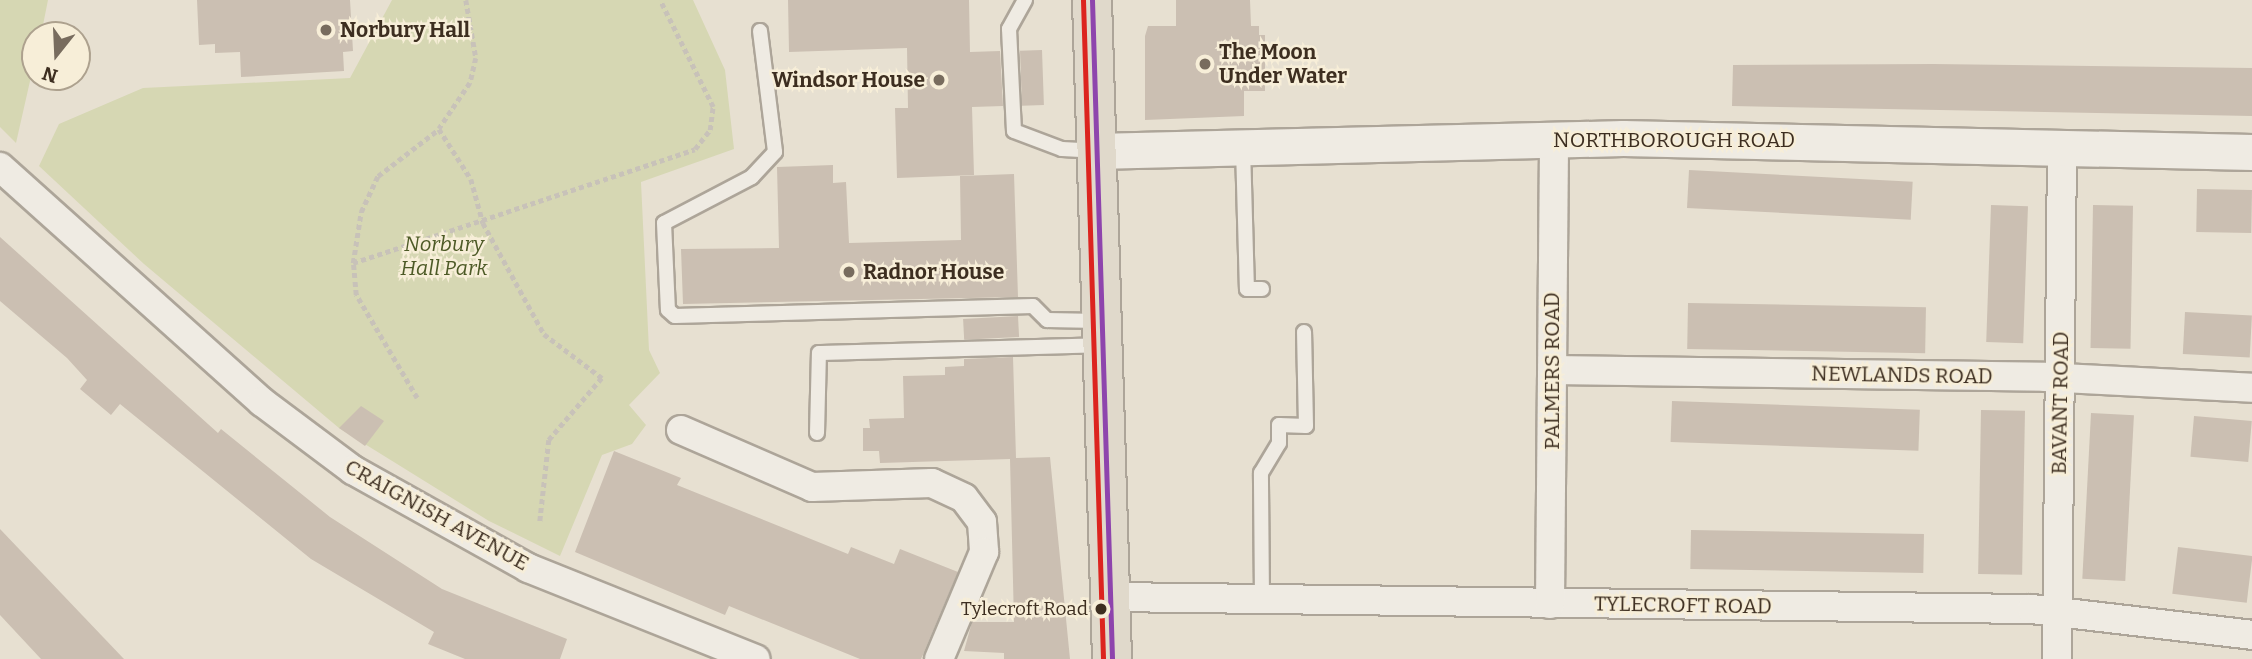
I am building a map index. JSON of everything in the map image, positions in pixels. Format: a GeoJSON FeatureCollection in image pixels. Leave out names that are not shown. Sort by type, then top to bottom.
{"type":"FeatureCollection","features":[{"type":"Feature","properties":{"kind":"highway"},"geometry":{"type":"LineString","coordinates":[[1092,0],[1100,333],[1112,597],[1112,659]]}},
{"type":"Feature","properties":{"kind":"street","name":"NORTHBOROUGH ROAD"},"geometry":{"type":"LineString","coordinates":[[1096,151],[1554,139],[2252,152]]}},
{"type":"Feature","properties":{"kind":"street","name":"PALMERS ROAD"},"geometry":{"type":"LineString","coordinates":[[1550,604],[1554,139]]}},
{"type":"Feature","properties":{"kind":"street","name":"BAVANT ROAD"},"geometry":{"type":"LineString","coordinates":[[2057,659],[2062,147]]}},
{"type":"Feature","properties":{"kind":"street","name":"CRAIGNISH AVENUE"},"geometry":{"type":"LineString","coordinates":[[0,167],[262,402],[353,470],[528,568],[756,659]]}},
{"type":"Feature","properties":{"kind":"street","name":"NEWLANDS ROAD"},"geometry":{"type":"LineString","coordinates":[[1553,370],[2060,378],[2252,388]]}},
{"type":"Feature","properties":{"kind":"street"},"geometry":{"type":"LineString","coordinates":[[681,430],[812,487],[932,483],[964,498],[982,522],[985,552],[939,659]]}},
{"type":"Feature","properties":{"kind":"street","name":"TYLECROFT ROAD"},"geometry":{"type":"LineString","coordinates":[[1112,597],[2057,610],[2252,635]]}},
{"type":"Feature","properties":{"kind":"lane"},"geometry":{"type":"LineString","coordinates":[[1025,0],[1009,29],[1014,131],[1062,149],[1096,151]]}},
{"type":"Feature","properties":{"kind":"lane"},"geometry":{"type":"LineString","coordinates":[[760,31],[775,152],[752,177],[664,223],[668,310],[675,316],[1034,306],[1047,320],[1100,333]]}},
{"type":"Feature","properties":{"kind":"lane"},"geometry":{"type":"LineString","coordinates":[[1242,148],[1247,289],[1262,289]]}},
{"type":"Feature","properties":{"kind":"lane"},"geometry":{"type":"LineString","coordinates":[[1262,598],[1261,473],[1279,443],[1279,425],[1306,426],[1304,332]]}},
{"type":"Feature","properties":{"kind":"lane"},"geometry":{"type":"LineString","coordinates":[[817,433],[819,353],[1100,333]]}},
{"type":"Feature","properties":{"kind":"path"},"geometry":{"type":"LineString","coordinates":[[417,398],[356,295],[353,263],[361,212],[378,176],[439,129],[470,83],[476,58],[466,0]]}},
{"type":"Feature","properties":{"kind":"path"},"geometry":{"type":"LineString","coordinates":[[353,263],[483,223],[695,149],[710,130],[713,107],[660,0]]}},
{"type":"Feature","properties":{"kind":"path"},"geometry":{"type":"LineString","coordinates":[[439,129],[471,179],[483,223],[544,334],[602,378],[549,440],[540,522]]}},
{"type":"Feature","properties":{"kind":"green space"},"geometry":{"type":"Polygon","coordinates":[[[0,0],[48,0],[44,21],[21,21],[21,91],[28,91],[16,143],[0,127],[0,0]]]}},
{"type":"Feature","properties":{"kind":"green space","name":"Norbury Hall Park"},"geometry":{"type":"Polygon","coordinates":[[[392,0],[693,0],[725,70],[734,149],[641,182],[649,350],[660,373],[629,405],[646,425],[632,444],[602,455],[560,556],[489,521],[339,428],[144,264],[39,166],[59,124],[143,88],[350,78],[392,0]]]}},
{"type":"Feature","properties":{"kind":"building","name":"Norbury Hall"},"geometry":{"type":"Polygon","coordinates":[[[197,0],[350,0],[353,51],[343,52],[344,71],[241,77],[240,52],[215,53],[215,44],[199,45],[197,0]]]}},
{"type":"Feature","properties":{"kind":"building","name":"Windsor House"},"geometry":{"type":"Polygon","coordinates":[[[788,0],[969,0],[970,52],[1000,51],[1003,106],[972,107],[974,175],[897,178],[895,108],[908,108],[907,48],[789,52],[788,0]]]}},
{"type":"Feature","properties":{"kind":"building","name":"The Moon Under Water"},"geometry":{"type":"Polygon","coordinates":[[[1176,0],[1250,0],[1251,26],[1259,26],[1259,35],[1265,35],[1265,91],[1244,91],[1244,116],[1145,120],[1145,36],[1148,26],[1176,26],[1176,0]]]}},
{"type":"Feature","properties":{"kind":"building"},"geometry":{"type":"Polygon","coordinates":[[[1042,50],[1044,105],[1022,106],[1020,51],[1042,50]]]}},
{"type":"Feature","properties":{"kind":"building"},"geometry":{"type":"Polygon","coordinates":[[[1933,64],[2252,68],[2252,116],[1732,106],[1733,65],[1933,64]]]}},
{"type":"Feature","properties":{"kind":"building","name":"Radnor House"},"geometry":{"type":"Polygon","coordinates":[[[833,165],[833,183],[846,182],[849,243],[961,240],[960,176],[1014,174],[1018,297],[683,304],[681,249],[779,248],[777,167],[833,165]]]}},
{"type":"Feature","properties":{"kind":"building"},"geometry":{"type":"Polygon","coordinates":[[[1689,170],[1913,182],[1911,220],[1687,208],[1689,170]]]}},
{"type":"Feature","properties":{"kind":"building"},"geometry":{"type":"Polygon","coordinates":[[[2197,189],[2252,190],[2251,233],[2196,232],[2197,189]]]}},
{"type":"Feature","properties":{"kind":"building"},"geometry":{"type":"Polygon","coordinates":[[[1991,205],[2028,206],[2023,343],[1986,342],[1991,205]]]}},
{"type":"Feature","properties":{"kind":"building"},"geometry":{"type":"Polygon","coordinates":[[[2093,205],[2133,206],[2130,349],[2091,348],[2093,205]]]}},
{"type":"Feature","properties":{"kind":"building"},"geometry":{"type":"Polygon","coordinates":[[[0,237],[218,433],[221,429],[330,517],[442,589],[567,639],[560,659],[465,659],[428,644],[434,632],[311,559],[120,404],[111,415],[80,389],[87,380],[67,358],[0,301],[0,237]]]}},
{"type":"Feature","properties":{"kind":"building"},"geometry":{"type":"Polygon","coordinates":[[[1688,303],[1926,307],[1925,353],[1687,349],[1688,303]]]}},
{"type":"Feature","properties":{"kind":"building"},"geometry":{"type":"Polygon","coordinates":[[[2185,312],[2252,316],[2250,357],[2183,354],[2185,312]]]}},
{"type":"Feature","properties":{"kind":"building"},"geometry":{"type":"Polygon","coordinates":[[[1018,316],[1019,337],[964,340],[963,319],[1018,316]]]}},
{"type":"Feature","properties":{"kind":"building"},"geometry":{"type":"Polygon","coordinates":[[[1013,357],[1016,458],[1050,457],[1070,659],[1004,659],[1004,653],[964,651],[972,622],[1014,622],[1010,459],[880,463],[879,451],[863,451],[863,428],[870,428],[869,419],[904,418],[903,376],[945,375],[945,367],[964,366],[964,359],[1013,357]]]}},
{"type":"Feature","properties":{"kind":"building"},"geometry":{"type":"Polygon","coordinates":[[[1672,401],[1920,410],[1918,451],[1671,442],[1672,401]]]}},
{"type":"Feature","properties":{"kind":"building"},"geometry":{"type":"Polygon","coordinates":[[[361,406],[384,421],[365,446],[339,428],[361,406]]]}},
{"type":"Feature","properties":{"kind":"building"},"geometry":{"type":"Polygon","coordinates":[[[1981,410],[2025,411],[2022,575],[1978,574],[1981,410]]]}},
{"type":"Feature","properties":{"kind":"building"},"geometry":{"type":"Polygon","coordinates":[[[2091,413],[2134,415],[2125,581],[2082,579],[2091,413]]]}},
{"type":"Feature","properties":{"kind":"building"},"geometry":{"type":"Polygon","coordinates":[[[2194,416],[2252,421],[2248,462],[2190,457],[2194,416]]]}},
{"type":"Feature","properties":{"kind":"building"},"geometry":{"type":"Polygon","coordinates":[[[614,451],[681,478],[677,485],[848,554],[851,547],[894,564],[900,549],[958,572],[921,659],[860,659],[729,606],[725,615],[575,552],[614,451]]]}},
{"type":"Feature","properties":{"kind":"building"},"geometry":{"type":"Polygon","coordinates":[[[0,529],[124,659],[41,659],[0,615],[0,529]]]}},
{"type":"Feature","properties":{"kind":"building"},"geometry":{"type":"Polygon","coordinates":[[[1691,530],[1924,534],[1923,573],[1690,569],[1691,530]]]}},
{"type":"Feature","properties":{"kind":"building"},"geometry":{"type":"Polygon","coordinates":[[[2178,547],[2252,556],[2247,603],[2172,594],[2178,547]]]}},
{"type":"Feature","properties":{"kind":"transit line"},"geometry":{"type":"LineString","coordinates":[[1083,0],[1103,659]]}},
{"type":"Feature","properties":{"kind":"transit line"},"geometry":{"type":"LineString","coordinates":[[1092,0],[1112,659]]}},
{"type":"Feature","properties":{"kind":"place","name":"Norbury Hall"},"geometry":{"type":"Point","coordinates":[326,30]}},
{"type":"Feature","properties":{"kind":"place","name":"The Moon Under Water"},"geometry":{"type":"Point","coordinates":[1205,64]}},
{"type":"Feature","properties":{"kind":"place","name":"Windsor House"},"geometry":{"type":"Point","coordinates":[939,80]}},
{"type":"Feature","properties":{"kind":"place","name":"Radnor House"},"geometry":{"type":"Point","coordinates":[849,272]}},
{"type":"Feature","properties":{"kind":"place","name":"Tylecroft Road"},"geometry":{"type":"Point","coordinates":[1101,609]}}]}
